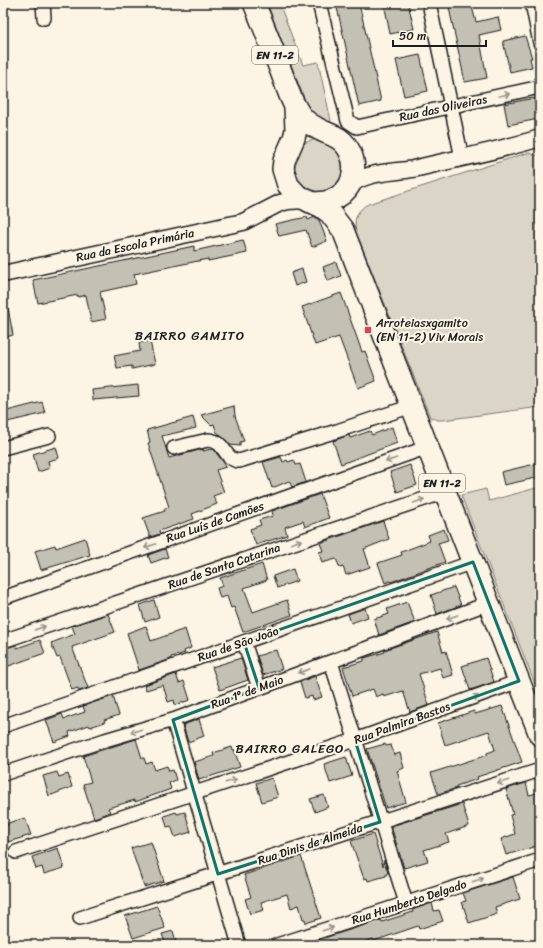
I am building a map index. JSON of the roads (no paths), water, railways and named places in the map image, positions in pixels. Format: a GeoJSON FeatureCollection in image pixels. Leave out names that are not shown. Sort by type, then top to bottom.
{"type":"FeatureCollection","features":[{"type":"Feature","properties":{"kind":"main road","name":"EN 11-2"},"geometry":{"type":"LineString","coordinates":[[254,3],[295,108],[296,130],[291,146],[286,154],[283,169],[288,185],[293,192],[307,201],[322,207],[330,213],[343,230],[540,735]]}},
{"type":"Feature","properties":{"kind":"main road","name":"EN 11-2"},"geometry":{"type":"LineString","coordinates":[[295,108],[307,122],[342,141],[351,154],[354,170],[346,190],[342,213],[343,230]]}},
{"type":"Feature","properties":{"kind":"main road"},"geometry":{"type":"LineString","coordinates":[[291,146],[296,140],[310,133],[327,133]]}},
{"type":"Feature","properties":{"kind":"main road"},"geometry":{"type":"LineString","coordinates":[[307,201],[324,203],[331,201],[346,190]]}},
{"type":"Feature","properties":{"kind":"street"},"geometry":{"type":"LineString","coordinates":[[43,3],[44,18]]}},
{"type":"Feature","properties":{"kind":"street","name":"Rua das Oliveiras"},"geometry":{"type":"LineString","coordinates":[[319,3],[348,121],[357,127],[540,87]]}},
{"type":"Feature","properties":{"kind":"street"},"geometry":{"type":"LineString","coordinates":[[429,3],[462,158]]}},
{"type":"Feature","properties":{"kind":"street"},"geometry":{"type":"LineString","coordinates":[[532,3],[540,43]]}},
{"type":"Feature","properties":{"kind":"street"},"geometry":{"type":"LineString","coordinates":[[346,190],[356,181],[365,177],[504,149],[540,138]]}},
{"type":"Feature","properties":{"kind":"street"},"geometry":{"type":"LineString","coordinates":[[351,154],[364,164],[388,172]]}},
{"type":"Feature","properties":{"kind":"street","name":"Rua da Escola Primária"},"geometry":{"type":"LineString","coordinates":[[266,210],[279,192],[283,169]]}},
{"type":"Feature","properties":{"kind":"street","name":"Rua da Escola Primária"},"geometry":{"type":"LineString","coordinates":[[3,274],[242,222],[288,201],[307,201]]}},
{"type":"Feature","properties":{"kind":"street"},"geometry":{"type":"LineString","coordinates":[[174,448],[213,440],[218,442],[230,458],[239,461],[412,406]]}},
{"type":"Feature","properties":{"kind":"street"},"geometry":{"type":"LineString","coordinates":[[3,448],[49,436]]}},
{"type":"Feature","properties":{"kind":"street","name":"Rua Luís de Camões"},"geometry":{"type":"LineString","coordinates":[[3,598],[428,447]]}},
{"type":"Feature","properties":{"kind":"street","name":"Rua de Santa Catarina"},"geometry":{"type":"LineString","coordinates":[[3,640],[445,492]]}},
{"type":"Feature","properties":{"kind":"street","name":"Rua de São João"},"geometry":{"type":"LineString","coordinates":[[3,726],[473,562]]}},
{"type":"Feature","properties":{"kind":"street","name":"Rua 1º de Maio"},"geometry":{"type":"LineString","coordinates":[[3,774],[105,740],[173,720],[488,603]]}},
{"type":"Feature","properties":{"kind":"street"},"geometry":{"type":"LineString","coordinates":[[244,642],[259,688]]}},
{"type":"Feature","properties":{"kind":"street"},"geometry":{"type":"LineString","coordinates":[[330,662],[406,903]]}},
{"type":"Feature","properties":{"kind":"street","name":"Rua Palmira Bastos"},"geometry":{"type":"LineString","coordinates":[[16,852],[355,740],[519,681]]}},
{"type":"Feature","properties":{"kind":"street"},"geometry":{"type":"LineString","coordinates":[[173,720],[239,945]]}},
{"type":"Feature","properties":{"kind":"street","name":"Rua Dinis de Almeida"},"geometry":{"type":"LineString","coordinates":[[80,918],[540,770]]}},
{"type":"Feature","properties":{"kind":"street","name":"Rua Humberto Delgado"},"geometry":{"type":"LineString","coordinates":[[277,945],[540,860]]}},
{"type":"Feature","properties":{"kind":"place","name":"Arroteiasxgamito (EN 11-2) Viv Morais"},"geometry":{"type":"Point","coordinates":[368,330]}},
{"type":"Feature","properties":{"kind":"district","name":"BAIRRO GAMITO"},"geometry":{"type":"Point","coordinates":[190,335]}},
{"type":"Feature","properties":{"kind":"district","name":"BAIRRO GALEGO"},"geometry":{"type":"Point","coordinates":[290,748]}}]}
